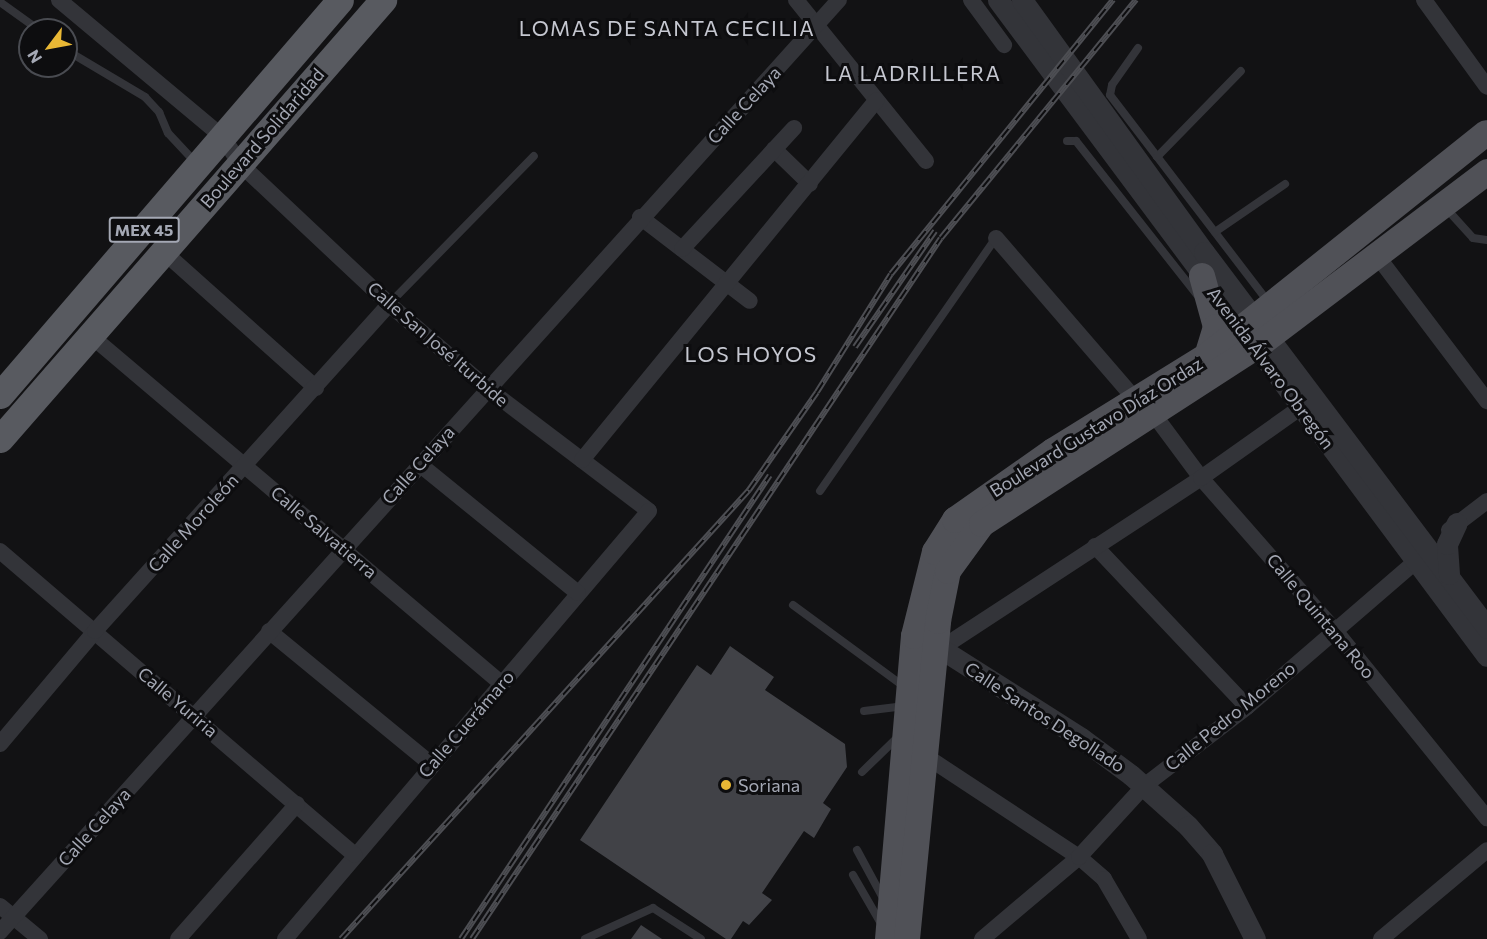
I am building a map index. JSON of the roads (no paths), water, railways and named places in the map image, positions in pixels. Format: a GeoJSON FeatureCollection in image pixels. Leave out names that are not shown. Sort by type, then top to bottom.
{"type":"FeatureCollection","features":[{"type":"Feature","properties":{"kind":"highway","name":"Boulevard Solidaridad"},"geometry":{"type":"LineString","coordinates":[[0,395],[340,0]]}},
{"type":"Feature","properties":{"kind":"highway","name":"Boulevard Solidaridad"},"geometry":{"type":"LineString","coordinates":[[0,439],[239,163],[384,0]]}},
{"type":"Feature","properties":{"kind":"main road","name":"Boulevard Gustavo Díaz Ordaz"},"geometry":{"type":"LineString","coordinates":[[910,744],[937,647],[948,571],[982,524],[1155,416],[1259,328],[1486,127]]}},
{"type":"Feature","properties":{"kind":"main road","name":"Boulevard Gustavo Díaz Ordaz"},"geometry":{"type":"LineString","coordinates":[[893,932],[910,744],[906,697],[925,584],[935,552],[955,520],[1053,451],[1135,399],[1378,257],[1487,172]]}},
{"type":"Feature","properties":{"kind":"main road"},"geometry":{"type":"LineString","coordinates":[[1202,276],[1213,315],[1215,337],[1207,356]]}},
{"type":"Feature","properties":{"kind":"street","name":"Calle San José Iturbide"},"geometry":{"type":"LineString","coordinates":[[58,0],[223,137],[239,163],[389,304],[487,388],[649,511]]}},
{"type":"Feature","properties":{"kind":"street"},"geometry":{"type":"LineString","coordinates":[[796,0],[926,161]]}},
{"type":"Feature","properties":{"kind":"street","name":"Calle Celaya"},"geometry":{"type":"LineString","coordinates":[[0,932],[640,217],[839,0]]}},
{"type":"Feature","properties":{"kind":"street"},"geometry":{"type":"LineString","coordinates":[[971,0],[1004,45]]}},
{"type":"Feature","properties":{"kind":"street"},"geometry":{"type":"LineString","coordinates":[[998,0],[1065,76]]}},
{"type":"Feature","properties":{"kind":"street"},"geometry":{"type":"LineString","coordinates":[[1022,0],[1065,76]]}},
{"type":"Feature","properties":{"kind":"street"},"geometry":{"type":"LineString","coordinates":[[1425,0],[1487,87]]}},
{"type":"Feature","properties":{"kind":"street","name":"Avenida Álvaro Obregón"},"geometry":{"type":"LineString","coordinates":[[1065,76],[1202,276],[1259,328]]}},
{"type":"Feature","properties":{"kind":"street","name":"Avenida Álvaro Obregón"},"geometry":{"type":"LineString","coordinates":[[1065,76],[1259,328],[1307,402],[1423,555],[1487,656]]}},
{"type":"Feature","properties":{"kind":"street"},"geometry":{"type":"LineString","coordinates":[[582,460],[877,100]]}},
{"type":"Feature","properties":{"kind":"street"},"geometry":{"type":"LineString","coordinates":[[682,249],[794,128]]}},
{"type":"Feature","properties":{"kind":"street"},"geometry":{"type":"LineString","coordinates":[[774,148],[810,184]]}},
{"type":"Feature","properties":{"kind":"street"},"geometry":{"type":"LineString","coordinates":[[640,217],[750,302]]}},
{"type":"Feature","properties":{"kind":"street"},"geometry":{"type":"LineString","coordinates":[[996,238],[1135,399]]}},
{"type":"Feature","properties":{"kind":"street"},"geometry":{"type":"LineString","coordinates":[[164,252],[316,388]]}},
{"type":"Feature","properties":{"kind":"street"},"geometry":{"type":"LineString","coordinates":[[1378,257],[1487,401]]}},
{"type":"Feature","properties":{"kind":"street","name":"Calle Moroleón"},"geometry":{"type":"LineString","coordinates":[[0,744],[95,631],[316,388],[389,304]]}},
{"type":"Feature","properties":{"kind":"street","name":"Calle Salvatierra"},"geometry":{"type":"LineString","coordinates":[[90,335],[501,683]]}},
{"type":"Feature","properties":{"kind":"street"},"geometry":{"type":"LineString","coordinates":[[937,647],[1202,478],[1307,402]]}},
{"type":"Feature","properties":{"kind":"street","name":"Calle Quintana Roo"},"geometry":{"type":"LineString","coordinates":[[1155,416],[1202,478],[1333,628],[1487,818]]}},
{"type":"Feature","properties":{"kind":"street"},"geometry":{"type":"LineString","coordinates":[[418,464],[578,593]]}},
{"type":"Feature","properties":{"kind":"street","name":"Calle Pedro Moreno"},"geometry":{"type":"LineString","coordinates":[[982,939],[1079,857],[1144,786],[1247,707],[1333,628],[1423,555],[1457,523],[1487,501]]}},
{"type":"Feature","properties":{"kind":"street","name":"Calle Cuerámaro"},"geometry":{"type":"LineString","coordinates":[[285,939],[431,764],[649,511]]}},
{"type":"Feature","properties":{"kind":"street"},"geometry":{"type":"LineString","coordinates":[[1450,577],[1447,544],[1457,523]]}},
{"type":"Feature","properties":{"kind":"street"},"geometry":{"type":"LineString","coordinates":[[1095,546],[1247,707]]}},
{"type":"Feature","properties":{"kind":"street","name":"Calle Yuriria"},"geometry":{"type":"LineString","coordinates":[[0,551],[355,855]]}},
{"type":"Feature","properties":{"kind":"street","name":"Avenida Álvaro Obregón"},"geometry":{"type":"LineString","coordinates":[[1423,555],[1450,577],[1487,628]]}},
{"type":"Feature","properties":{"kind":"street"},"geometry":{"type":"LineString","coordinates":[[269,631],[431,764]]}},
{"type":"Feature","properties":{"kind":"street","name":"Calle Santos Degollado"},"geometry":{"type":"LineString","coordinates":[[937,647],[1081,738],[1144,786],[1212,855],[1255,939]]}},
{"type":"Feature","properties":{"kind":"street"},"geometry":{"type":"LineString","coordinates":[[910,744],[1079,857],[1104,879],[1139,939]]}},
{"type":"Feature","properties":{"kind":"street"},"geometry":{"type":"LineString","coordinates":[[178,939],[297,804]]}},
{"type":"Feature","properties":{"kind":"street"},"geometry":{"type":"LineString","coordinates":[[1381,939],[1487,850]]}},
{"type":"Feature","properties":{"kind":"street"},"geometry":{"type":"LineString","coordinates":[[0,906],[40,939]]}},
{"type":"Feature","properties":{"kind":"lane"},"geometry":{"type":"LineString","coordinates":[[0,2],[22,18]]}},
{"type":"Feature","properties":{"kind":"lane"},"geometry":{"type":"LineString","coordinates":[[1138,48],[1112,85],[1110,95],[1215,232],[1259,328]]}},
{"type":"Feature","properties":{"kind":"lane"},"geometry":{"type":"LineString","coordinates":[[78,57],[145,97],[159,112],[168,133],[198,166]]}},
{"type":"Feature","properties":{"kind":"lane"},"geometry":{"type":"LineString","coordinates":[[1157,157],[1241,71]]}},
{"type":"Feature","properties":{"kind":"lane"},"geometry":{"type":"LineString","coordinates":[[1067,141],[1076,141],[1213,315]]}},
{"type":"Feature","properties":{"kind":"lane"},"geometry":{"type":"LineString","coordinates":[[389,304],[534,156]]}},
{"type":"Feature","properties":{"kind":"lane"},"geometry":{"type":"LineString","coordinates":[[1215,232],[1285,184]]}},
{"type":"Feature","properties":{"kind":"lane"},"geometry":{"type":"LineString","coordinates":[[1444,206],[1473,238],[1487,240]]}},
{"type":"Feature","properties":{"kind":"lane"},"geometry":{"type":"LineString","coordinates":[[820,491],[996,238]]}},
{"type":"Feature","properties":{"kind":"lane"},"geometry":{"type":"LineString","coordinates":[[793,605],[906,697]]}},
{"type":"Feature","properties":{"kind":"lane"},"geometry":{"type":"LineString","coordinates":[[864,711],[906,697]]}},
{"type":"Feature","properties":{"kind":"lane"},"geometry":{"type":"LineString","coordinates":[[862,772],[910,744]]}},
{"type":"Feature","properties":{"kind":"lane"},"geometry":{"type":"LineString","coordinates":[[857,850],[893,932]]}},
{"type":"Feature","properties":{"kind":"lane"},"geometry":{"type":"LineString","coordinates":[[853,875],[893,932]]}},
{"type":"Feature","properties":{"kind":"lane"},"geometry":{"type":"LineString","coordinates":[[585,939],[653,908],[701,939]]}},
{"type":"Feature","properties":{"kind":"railway"},"geometry":{"type":"LineString","coordinates":[[341,939],[749,490],[817,392],[891,274],[1113,0]]}},
{"type":"Feature","properties":{"kind":"railway"},"geometry":{"type":"LineString","coordinates":[[472,939],[941,238],[1136,0]]}},
{"type":"Feature","properties":{"kind":"railway"},"geometry":{"type":"LineString","coordinates":[[855,347],[935,231]]}},
{"type":"Feature","properties":{"kind":"railway"},"geometry":{"type":"LineString","coordinates":[[461,939],[770,475]]}},
{"type":"Feature","properties":{"kind":"place","name":"Soriana"},"geometry":{"type":"Point","coordinates":[726,785]}},
{"type":"Feature","properties":{"kind":"district","name":"LOMAS DE SANTA CECILIA"},"geometry":{"type":"Point","coordinates":[667,28]}},
{"type":"Feature","properties":{"kind":"district","name":"LA LADRILLERA"},"geometry":{"type":"Point","coordinates":[913,73]}},
{"type":"Feature","properties":{"kind":"district","name":"LOS HOYOS"},"geometry":{"type":"Point","coordinates":[751,354]}}]}
